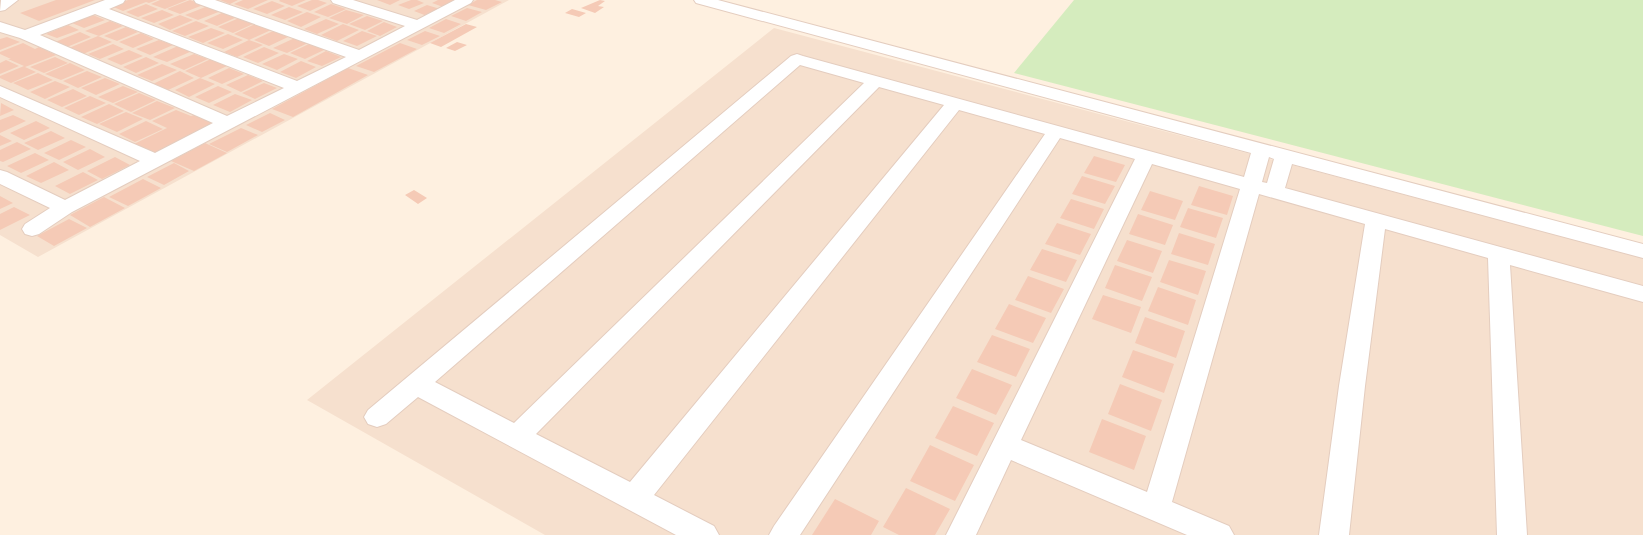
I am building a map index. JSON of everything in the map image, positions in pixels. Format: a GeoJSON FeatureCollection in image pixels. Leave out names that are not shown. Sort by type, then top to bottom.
{"type":"FeatureCollection","features":[{"type":"Feature","properties":{"kind":"street"},"geometry":{"type":"LineString","coordinates":[[0,7],[11,0]]}},
{"type":"Feature","properties":{"kind":"street"},"geometry":{"type":"LineString","coordinates":[[26,35],[118,0]]}},
{"type":"Feature","properties":{"kind":"street"},"geometry":{"type":"LineString","coordinates":[[201,0],[360,56]]}},
{"type":"Feature","properties":{"kind":"street"},"geometry":{"type":"LineString","coordinates":[[338,0],[417,25]]}},
{"type":"Feature","properties":{"kind":"street"},"geometry":{"type":"LineString","coordinates":[[32,228],[65,208],[466,0]]}},
{"type":"Feature","properties":{"kind":"street"},"geometry":{"type":"LineString","coordinates":[[701,0],[1262,148],[1643,251]]}},
{"type":"Feature","properties":{"kind":"street"},"geometry":{"type":"LineString","coordinates":[[96,9],[298,88]]}},
{"type":"Feature","properties":{"kind":"street"},"geometry":{"type":"LineString","coordinates":[[0,27],[26,35],[227,123]]}},
{"type":"Feature","properties":{"kind":"street"},"geometry":{"type":"LineString","coordinates":[[377,417],[796,59],[1643,294]]}},
{"type":"Feature","properties":{"kind":"street"},"geometry":{"type":"LineString","coordinates":[[517,437],[875,81]]}},
{"type":"Feature","properties":{"kind":"street"},"geometry":{"type":"LineString","coordinates":[[0,91],[156,161]]}},
{"type":"Feature","properties":{"kind":"street"},"geometry":{"type":"LineString","coordinates":[[634,498],[955,103]]}},
{"type":"Feature","properties":{"kind":"street"},"geometry":{"type":"LineString","coordinates":[[784,535],[1056,131]]}},
{"type":"Feature","properties":{"kind":"street"},"geometry":{"type":"LineString","coordinates":[[1156,509],[1262,148]]}},
{"type":"Feature","properties":{"kind":"street"},"geometry":{"type":"LineString","coordinates":[[1274,192],[1285,155]]}},
{"type":"Feature","properties":{"kind":"street"},"geometry":{"type":"LineString","coordinates":[[961,535],[1146,156]]}},
{"type":"Feature","properties":{"kind":"street"},"geometry":{"type":"LineString","coordinates":[[0,176],[65,208]]}},
{"type":"Feature","properties":{"kind":"street"},"geometry":{"type":"LineString","coordinates":[[1334,535],[1352,386],[1376,220]]}},
{"type":"Feature","properties":{"kind":"street"},"geometry":{"type":"LineString","coordinates":[[1499,254],[1512,535]]}},
{"type":"Feature","properties":{"kind":"street"},"geometry":{"type":"LineString","coordinates":[[416,384],[704,535]]}},
{"type":"Feature","properties":{"kind":"street"},"geometry":{"type":"LineString","coordinates":[[1004,445],[1219,535]]}},
{"type":"Feature","properties":{"kind":"shaded area"},"geometry":{"type":"Polygon","coordinates":[[[0,0],[509,0],[38,257],[0,235],[0,0]]]}},
{"type":"Feature","properties":{"kind":"shaded area"},"geometry":{"type":"Polygon","coordinates":[[[774,28],[1643,258],[1643,535],[545,535],[307,400],[774,28]]]}},
{"type":"Feature","properties":{"kind":"green space"},"geometry":{"type":"Polygon","coordinates":[[[1074,0],[1643,0],[1643,236],[1014,73],[1074,0]]]}},
{"type":"Feature","properties":{"kind":"building"},"geometry":{"type":"Polygon","coordinates":[[[56,0],[95,0],[39,21],[20,13],[56,0]]]}},
{"type":"Feature","properties":{"kind":"building"},"geometry":{"type":"Polygon","coordinates":[[[128,0],[157,0],[149,3],[146,2],[123,11],[111,6],[128,0]]]}},
{"type":"Feature","properties":{"kind":"building"},"geometry":{"type":"Polygon","coordinates":[[[160,0],[187,0],[165,9],[151,4],[160,0]]]}},
{"type":"Feature","properties":{"kind":"building"},"geometry":{"type":"Polygon","coordinates":[[[190,0],[203,5],[180,14],[167,9],[190,0]]]}},
{"type":"Feature","properties":{"kind":"building"},"geometry":{"type":"Polygon","coordinates":[[[220,0],[238,0],[230,4],[220,0]]]}},
{"type":"Feature","properties":{"kind":"building"},"geometry":{"type":"Polygon","coordinates":[[[243,0],[268,0],[248,9],[234,4],[243,0]]]}},
{"type":"Feature","properties":{"kind":"building"},"geometry":{"type":"Polygon","coordinates":[[[306,0],[292,6],[279,1],[306,0]]]}},
{"type":"Feature","properties":{"kind":"building"},"geometry":{"type":"Polygon","coordinates":[[[312,0],[327,3],[310,11],[297,6],[312,0]]]}},
{"type":"Feature","properties":{"kind":"building"},"geometry":{"type":"Polygon","coordinates":[[[377,0],[400,0],[390,5],[377,0]]]}},
{"type":"Feature","properties":{"kind":"building"},"geometry":{"type":"Polygon","coordinates":[[[411,0],[417,0],[424,3],[409,9],[398,5],[411,0]]]}},
{"type":"Feature","properties":{"kind":"building"},"geometry":{"type":"Polygon","coordinates":[[[438,0],[461,0],[446,8],[432,3],[438,0]]]}},
{"type":"Feature","properties":{"kind":"building"},"geometry":{"type":"Polygon","coordinates":[[[477,0],[495,0],[502,2],[486,10],[468,5],[477,0]]]}},
{"type":"Feature","properties":{"kind":"building"},"geometry":{"type":"Polygon","coordinates":[[[600,0],[605,1],[598,6],[604,7],[595,13],[581,8],[600,0]]]}},
{"type":"Feature","properties":{"kind":"building"},"geometry":{"type":"Polygon","coordinates":[[[272,1],[285,6],[267,14],[253,9],[272,1]]]}},
{"type":"Feature","properties":{"kind":"building"},"geometry":{"type":"Polygon","coordinates":[[[146,4],[158,9],[138,17],[126,12],[146,4]]]}},
{"type":"Feature","properties":{"kind":"building"},"geometry":{"type":"Polygon","coordinates":[[[331,4],[346,9],[328,17],[314,12],[331,4]]]}},
{"type":"Feature","properties":{"kind":"building"},"geometry":{"type":"Polygon","coordinates":[[[427,5],[440,9],[427,16],[414,11],[427,5]]]}},
{"type":"Feature","properties":{"kind":"building"},"geometry":{"type":"Polygon","coordinates":[[[208,6],[221,11],[198,20],[185,15],[208,6]]]}},
{"type":"Feature","properties":{"kind":"building"},"geometry":{"type":"Polygon","coordinates":[[[289,7],[303,12],[285,20],[271,15],[289,7]]]}},
{"type":"Feature","properties":{"kind":"building"},"geometry":{"type":"Polygon","coordinates":[[[467,8],[482,12],[466,21],[451,16],[467,8]]]}},
{"type":"Feature","properties":{"kind":"building"},"geometry":{"type":"Polygon","coordinates":[[[572,9],[586,13],[579,17],[565,13],[572,9]]]}},
{"type":"Feature","properties":{"kind":"building"},"geometry":{"type":"Polygon","coordinates":[[[162,10],[174,15],[154,23],[141,18],[162,10]]]}},
{"type":"Feature","properties":{"kind":"building"},"geometry":{"type":"Polygon","coordinates":[[[346,10],[364,15],[347,24],[329,18],[346,10]]]}},
{"type":"Feature","properties":{"kind":"building"},"geometry":{"type":"Polygon","coordinates":[[[224,12],[237,17],[217,26],[204,21],[224,12]]]}},
{"type":"Feature","properties":{"kind":"building"},"geometry":{"type":"Polygon","coordinates":[[[307,12],[321,17],[301,27],[287,21],[307,12]]]}},
{"type":"Feature","properties":{"kind":"building"},"geometry":{"type":"Polygon","coordinates":[[[93,15],[105,20],[84,28],[72,23],[93,15]]]}},
{"type":"Feature","properties":{"kind":"building"},"geometry":{"type":"Polygon","coordinates":[[[180,15],[193,20],[170,30],[158,24],[180,15]]]}},
{"type":"Feature","properties":{"kind":"building"},"geometry":{"type":"Polygon","coordinates":[[[367,16],[383,21],[365,30],[349,24],[367,16]]]}},
{"type":"Feature","properties":{"kind":"building"},"geometry":{"type":"Polygon","coordinates":[[[239,18],[253,24],[233,33],[218,27],[239,18]]]}},
{"type":"Feature","properties":{"kind":"building"},"geometry":{"type":"Polygon","coordinates":[[[326,19],[339,24],[317,34],[304,29],[326,19]]]}},
{"type":"Feature","properties":{"kind":"building"},"geometry":{"type":"Polygon","coordinates":[[[446,19],[461,24],[444,33],[429,28],[446,19]]]}},
{"type":"Feature","properties":{"kind":"building"},"geometry":{"type":"Polygon","coordinates":[[[110,21],[123,26],[99,36],[85,31],[110,21]]]}},
{"type":"Feature","properties":{"kind":"building"},"geometry":{"type":"Polygon","coordinates":[[[196,21],[209,26],[185,36],[172,31],[196,21]]]}},
{"type":"Feature","properties":{"kind":"building"},"geometry":{"type":"Polygon","coordinates":[[[384,22],[397,27],[380,36],[367,31],[384,22]]]}},
{"type":"Feature","properties":{"kind":"building"},"geometry":{"type":"Polygon","coordinates":[[[255,24],[271,30],[249,40],[234,34],[255,24]]]}},
{"type":"Feature","properties":{"kind":"building"},"geometry":{"type":"Polygon","coordinates":[[[343,24],[359,30],[337,41],[321,35],[343,24]]]}},
{"type":"Feature","properties":{"kind":"building"},"geometry":{"type":"Polygon","coordinates":[[[466,24],[477,27],[441,47],[430,43],[466,24]]]}},
{"type":"Feature","properties":{"kind":"building"},"geometry":{"type":"Polygon","coordinates":[[[68,25],[79,30],[57,38],[46,34],[68,25]]]}},
{"type":"Feature","properties":{"kind":"building"},"geometry":{"type":"Polygon","coordinates":[[[126,27],[138,32],[117,41],[104,36],[126,27]]]}},
{"type":"Feature","properties":{"kind":"building"},"geometry":{"type":"Polygon","coordinates":[[[211,28],[225,33],[203,43],[188,37],[211,28]]]}},
{"type":"Feature","properties":{"kind":"building"},"geometry":{"type":"Polygon","coordinates":[[[273,31],[288,37],[269,46],[254,40],[273,31]]]}},
{"type":"Feature","properties":{"kind":"building"},"geometry":{"type":"Polygon","coordinates":[[[362,31],[377,36],[357,46],[343,41],[362,31]]]}},
{"type":"Feature","properties":{"kind":"building"},"geometry":{"type":"Polygon","coordinates":[[[425,31],[440,36],[422,45],[407,40],[425,31]]]}},
{"type":"Feature","properties":{"kind":"building"},"geometry":{"type":"Polygon","coordinates":[[[80,32],[91,37],[67,47],[55,42],[80,32]]]}},
{"type":"Feature","properties":{"kind":"building"},"geometry":{"type":"Polygon","coordinates":[[[141,33],[154,39],[133,48],[119,42],[141,33]]]}},
{"type":"Feature","properties":{"kind":"building"},"geometry":{"type":"Polygon","coordinates":[[[228,34],[243,40],[223,49],[207,43],[228,34]]]}},
{"type":"Feature","properties":{"kind":"building"},"geometry":{"type":"Polygon","coordinates":[[[98,36],[112,42],[83,54],[69,48],[98,36]]]}},
{"type":"Feature","properties":{"kind":"building"},"geometry":{"type":"Polygon","coordinates":[[[7,37],[20,42],[0,50],[0,39],[7,37]]]}},
{"type":"Feature","properties":{"kind":"building"},"geometry":{"type":"Polygon","coordinates":[[[297,37],[310,42],[287,53],[273,48],[297,37]]]}},
{"type":"Feature","properties":{"kind":"building"},"geometry":{"type":"Polygon","coordinates":[[[159,40],[173,45],[150,55],[136,49],[159,40]]]}},
{"type":"Feature","properties":{"kind":"building"},"geometry":{"type":"Polygon","coordinates":[[[249,40],[263,45],[237,57],[224,52],[249,40]]]}},
{"type":"Feature","properties":{"kind":"building"},"geometry":{"type":"Polygon","coordinates":[[[457,42],[467,45],[455,51],[446,48],[457,42]]]}},
{"type":"Feature","properties":{"kind":"building"},"geometry":{"type":"Polygon","coordinates":[[[23,43],[35,49],[39,47],[56,55],[25,67],[36,72],[11,83],[0,78],[0,76],[24,66],[8,59],[11,59],[0,54],[0,52],[23,43]]]}},
{"type":"Feature","properties":{"kind":"building"},"geometry":{"type":"Polygon","coordinates":[[[311,43],[326,49],[305,59],[290,53],[311,43]]]}},
{"type":"Feature","properties":{"kind":"building"},"geometry":{"type":"Polygon","coordinates":[[[400,43],[417,49],[374,72],[356,66],[400,43]]]}},
{"type":"Feature","properties":{"kind":"building"},"geometry":{"type":"Polygon","coordinates":[[[113,44],[124,49],[100,59],[88,54],[113,44]]]}},
{"type":"Feature","properties":{"kind":"building"},"geometry":{"type":"Polygon","coordinates":[[[178,46],[192,51],[167,62],[153,57],[178,46]]]}},
{"type":"Feature","properties":{"kind":"building"},"geometry":{"type":"Polygon","coordinates":[[[264,47],[279,53],[258,63],[243,57],[264,47]]]}},
{"type":"Feature","properties":{"kind":"building"},"geometry":{"type":"Polygon","coordinates":[[[129,50],[143,56],[121,65],[107,59],[129,50]]]}},
{"type":"Feature","properties":{"kind":"building"},"geometry":{"type":"Polygon","coordinates":[[[326,51],[341,57],[322,66],[307,61],[326,51]]]}},
{"type":"Feature","properties":{"kind":"building"},"geometry":{"type":"Polygon","coordinates":[[[194,54],[208,59],[184,70],[170,64],[194,54]]]}},
{"type":"Feature","properties":{"kind":"building"},"geometry":{"type":"Polygon","coordinates":[[[284,54],[298,59],[277,70],[262,64],[284,54]]]}},
{"type":"Feature","properties":{"kind":"building"},"geometry":{"type":"Polygon","coordinates":[[[55,57],[68,63],[44,73],[30,67],[55,57]]]}},
{"type":"Feature","properties":{"kind":"building"},"geometry":{"type":"Polygon","coordinates":[[[146,57],[159,63],[136,73],[123,67],[146,57]]]}},
{"type":"Feature","properties":{"kind":"building"},"geometry":{"type":"Polygon","coordinates":[[[211,59],[227,66],[201,78],[185,71],[211,59]]]}},
{"type":"Feature","properties":{"kind":"building"},"geometry":{"type":"Polygon","coordinates":[[[6,60],[19,66],[0,74],[0,63],[6,60]]]}},
{"type":"Feature","properties":{"kind":"building"},"geometry":{"type":"Polygon","coordinates":[[[301,61],[316,67],[296,78],[280,72],[301,61]]]}},
{"type":"Feature","properties":{"kind":"building"},"geometry":{"type":"Polygon","coordinates":[[[70,63],[85,70],[61,80],[45,74],[70,63]]]}},
{"type":"Feature","properties":{"kind":"building"},"geometry":{"type":"Polygon","coordinates":[[[162,64],[177,70],[152,81],[137,75],[162,64]]]}},
{"type":"Feature","properties":{"kind":"building"},"geometry":{"type":"Polygon","coordinates":[[[229,68],[244,74],[222,84],[208,78],[229,68]]]}},
{"type":"Feature","properties":{"kind":"building"},"geometry":{"type":"Polygon","coordinates":[[[348,68],[368,75],[293,117],[272,109],[348,68]]]}},
{"type":"Feature","properties":{"kind":"building"},"geometry":{"type":"Polygon","coordinates":[[[87,71],[102,77],[78,88],[63,81],[87,71]]]}},
{"type":"Feature","properties":{"kind":"building"},"geometry":{"type":"Polygon","coordinates":[[[180,71],[194,78],[168,90],[153,84],[180,71]]]}},
{"type":"Feature","properties":{"kind":"building"},"geometry":{"type":"Polygon","coordinates":[[[38,73],[53,80],[28,90],[13,83],[38,73]]]}},
{"type":"Feature","properties":{"kind":"building"},"geometry":{"type":"Polygon","coordinates":[[[248,75],[263,81],[241,92],[226,85],[248,75]]]}},
{"type":"Feature","properties":{"kind":"building"},"geometry":{"type":"Polygon","coordinates":[[[105,78],[120,84],[96,95],[81,88],[105,78]]]}},
{"type":"Feature","properties":{"kind":"building"},"geometry":{"type":"Polygon","coordinates":[[[200,78],[215,84],[189,97],[175,90],[200,78]]]}},
{"type":"Feature","properties":{"kind":"building"},"geometry":{"type":"Polygon","coordinates":[[[55,81],[70,87],[45,99],[30,92],[55,81]]]}},
{"type":"Feature","properties":{"kind":"building"},"geometry":{"type":"Polygon","coordinates":[[[264,83],[277,88],[255,99],[242,93],[264,83]]]}},
{"type":"Feature","properties":{"kind":"building"},"geometry":{"type":"Polygon","coordinates":[[[123,86],[138,92],[113,103],[98,97],[123,86]]]}},
{"type":"Feature","properties":{"kind":"building"},"geometry":{"type":"Polygon","coordinates":[[[218,86],[232,92],[209,103],[195,97],[218,86]]]}},
{"type":"Feature","properties":{"kind":"building"},"geometry":{"type":"Polygon","coordinates":[[[73,89],[87,96],[62,107],[47,100],[73,89]]]}},
{"type":"Feature","properties":{"kind":"building"},"geometry":{"type":"Polygon","coordinates":[[[139,93],[156,100],[131,112],[114,104],[139,93]]]}},
{"type":"Feature","properties":{"kind":"building"},"geometry":{"type":"Polygon","coordinates":[[[235,94],[252,100],[230,112],[213,105],[235,94]]]}},
{"type":"Feature","properties":{"kind":"building"},"geometry":{"type":"Polygon","coordinates":[[[90,96],[106,103],[79,115],[64,108],[90,96]]]}},
{"type":"Feature","properties":{"kind":"building"},"geometry":{"type":"Polygon","coordinates":[[[157,101],[175,108],[150,120],[132,113],[157,101]]]}},
{"type":"Feature","properties":{"kind":"building"},"geometry":{"type":"Polygon","coordinates":[[[1,103],[14,110],[0,116],[1,103]]]}},
{"type":"Feature","properties":{"kind":"building"},"geometry":{"type":"Polygon","coordinates":[[[109,104],[124,111],[97,124],[81,117],[109,104]]]}},
{"type":"Feature","properties":{"kind":"building"},"geometry":{"type":"Polygon","coordinates":[[[176,110],[211,122],[209,129],[188,139],[183,137],[187,140],[165,151],[150,153],[134,144],[167,128],[152,121],[176,110]]]}},
{"type":"Feature","properties":{"kind":"building"},"geometry":{"type":"Polygon","coordinates":[[[126,112],[143,119],[117,132],[99,124],[126,112]]]}},
{"type":"Feature","properties":{"kind":"building"},"geometry":{"type":"Polygon","coordinates":[[[270,113],[285,120],[262,132],[246,125],[270,113]]]}},
{"type":"Feature","properties":{"kind":"building"},"geometry":{"type":"Polygon","coordinates":[[[13,115],[26,121],[0,133],[0,120],[13,115]]]}},
{"type":"Feature","properties":{"kind":"building"},"geometry":{"type":"Polygon","coordinates":[[[36,121],[50,128],[24,140],[10,133],[36,121]]]}},
{"type":"Feature","properties":{"kind":"building"},"geometry":{"type":"Polygon","coordinates":[[[146,121],[163,129],[135,142],[119,134],[146,121]]]}},
{"type":"Feature","properties":{"kind":"building"},"geometry":{"type":"Polygon","coordinates":[[[241,128],[258,135],[227,152],[209,144],[241,128]]]}},
{"type":"Feature","properties":{"kind":"building"},"geometry":{"type":"Polygon","coordinates":[[[51,131],[65,138],[38,150],[24,143],[51,131]]]}},
{"type":"Feature","properties":{"kind":"building"},"geometry":{"type":"Polygon","coordinates":[[[0,135],[12,141],[0,146],[0,135]]]}},
{"type":"Feature","properties":{"kind":"building"},"geometry":{"type":"Polygon","coordinates":[[[71,140],[86,147],[59,160],[44,153],[71,140]]]}},
{"type":"Feature","properties":{"kind":"building"},"geometry":{"type":"Polygon","coordinates":[[[17,142],[31,149],[3,162],[0,161],[0,150],[17,142]]]}},
{"type":"Feature","properties":{"kind":"building"},"geometry":{"type":"Polygon","coordinates":[[[205,143],[227,153],[194,171],[171,161],[205,143]]]}},
{"type":"Feature","properties":{"kind":"building"},"geometry":{"type":"Polygon","coordinates":[[[90,149],[105,157],[78,170],[63,162],[90,149]]]}},
{"type":"Feature","properties":{"kind":"building"},"geometry":{"type":"Polygon","coordinates":[[[35,153],[49,160],[21,173],[7,166],[35,153]]]}},
{"type":"Feature","properties":{"kind":"building"},"geometry":{"type":"Polygon","coordinates":[[[1094,156],[1125,165],[1116,182],[1084,173],[1094,156]]]}},
{"type":"Feature","properties":{"kind":"building"},"geometry":{"type":"Polygon","coordinates":[[[115,157],[130,165],[102,179],[87,171],[115,157]]]}},
{"type":"Feature","properties":{"kind":"building"},"geometry":{"type":"Polygon","coordinates":[[[54,162],[69,170],[41,183],[26,176],[54,162]]]}},
{"type":"Feature","properties":{"kind":"building"},"geometry":{"type":"Polygon","coordinates":[[[174,163],[189,171],[164,185],[147,177],[174,163]]]}},
{"type":"Feature","properties":{"kind":"building"},"geometry":{"type":"Polygon","coordinates":[[[83,172],[98,180],[70,194],[55,186],[83,172]]]}},
{"type":"Feature","properties":{"kind":"building"},"geometry":{"type":"Polygon","coordinates":[[[1082,176],[1115,186],[1105,204],[1072,194],[1082,176]]]}},
{"type":"Feature","properties":{"kind":"building"},"geometry":{"type":"Polygon","coordinates":[[[143,179],[161,188],[128,206],[109,197],[143,179]]]}},
{"type":"Feature","properties":{"kind":"building"},"geometry":{"type":"Polygon","coordinates":[[[1199,186],[1233,196],[1227,215],[1191,205],[1199,186]]]}},
{"type":"Feature","properties":{"kind":"building"},"geometry":{"type":"Polygon","coordinates":[[[414,190],[427,198],[418,204],[405,195],[414,190]]]}},
{"type":"Feature","properties":{"kind":"building"},"geometry":{"type":"Polygon","coordinates":[[[1150,191],[1183,201],[1175,220],[1141,210],[1150,191]]]}},
{"type":"Feature","properties":{"kind":"building"},"geometry":{"type":"Polygon","coordinates":[[[0,196],[13,203],[0,209],[0,196]]]}},
{"type":"Feature","properties":{"kind":"building"},"geometry":{"type":"Polygon","coordinates":[[[104,197],[125,208],[90,227],[70,215],[104,197]]]}},
{"type":"Feature","properties":{"kind":"building"},"geometry":{"type":"Polygon","coordinates":[[[1071,199],[1104,209],[1094,229],[1060,218],[1071,199]]]}},
{"type":"Feature","properties":{"kind":"building"},"geometry":{"type":"Polygon","coordinates":[[[14,207],[30,215],[0,230],[0,214],[14,207]]]}},
{"type":"Feature","properties":{"kind":"building"},"geometry":{"type":"Polygon","coordinates":[[[1188,208],[1223,218],[1216,238],[1180,227],[1188,208]]]}},
{"type":"Feature","properties":{"kind":"building"},"geometry":{"type":"Polygon","coordinates":[[[1138,214],[1173,225],[1165,245],[1129,234],[1138,214]]]}},
{"type":"Feature","properties":{"kind":"building"},"geometry":{"type":"Polygon","coordinates":[[[69,219],[87,228],[54,246],[37,236],[69,219]]]}},
{"type":"Feature","properties":{"kind":"building"},"geometry":{"type":"Polygon","coordinates":[[[1057,223],[1091,234],[1080,255],[1045,244],[1057,223]]]}},
{"type":"Feature","properties":{"kind":"building"},"geometry":{"type":"Polygon","coordinates":[[[1179,233],[1215,244],[1208,265],[1171,254],[1179,233]]]}},
{"type":"Feature","properties":{"kind":"building"},"geometry":{"type":"Polygon","coordinates":[[[1127,240],[1162,251],[1153,273],[1117,261],[1127,240]]]}},
{"type":"Feature","properties":{"kind":"building"},"geometry":{"type":"Polygon","coordinates":[[[1042,249],[1077,260],[1066,282],[1030,270],[1042,249]]]}},
{"type":"Feature","properties":{"kind":"building"},"geometry":{"type":"Polygon","coordinates":[[[1169,260],[1206,271],[1198,295],[1160,282],[1169,260]]]}},
{"type":"Feature","properties":{"kind":"building"},"geometry":{"type":"Polygon","coordinates":[[[1115,265],[1152,277],[1142,301],[1105,288],[1115,265]]]}},
{"type":"Feature","properties":{"kind":"building"},"geometry":{"type":"Polygon","coordinates":[[[1028,276],[1064,289],[1051,313],[1015,300],[1028,276]]]}},
{"type":"Feature","properties":{"kind":"building"},"geometry":{"type":"Polygon","coordinates":[[[1158,287],[1196,300],[1188,325],[1148,311],[1158,287]]]}},
{"type":"Feature","properties":{"kind":"building"},"geometry":{"type":"Polygon","coordinates":[[[1103,295],[1141,307],[1131,333],[1092,319],[1103,295]]]}},
{"type":"Feature","properties":{"kind":"building"},"geometry":{"type":"Polygon","coordinates":[[[1009,304],[1046,318],[1033,343],[995,329],[1009,304]]]}},
{"type":"Feature","properties":{"kind":"building"},"geometry":{"type":"Polygon","coordinates":[[[1145,317],[1185,331],[1176,358],[1135,343],[1145,317]]]}},
{"type":"Feature","properties":{"kind":"building"},"geometry":{"type":"Polygon","coordinates":[[[992,335],[1030,349],[1016,377],[977,362],[992,335]]]}},
{"type":"Feature","properties":{"kind":"building"},"geometry":{"type":"Polygon","coordinates":[[[1133,350],[1174,364],[1164,393],[1122,377],[1133,350]]]}},
{"type":"Feature","properties":{"kind":"building"},"geometry":{"type":"Polygon","coordinates":[[[972,369],[1012,385],[996,415],[956,398],[972,369]]]}},
{"type":"Feature","properties":{"kind":"building"},"geometry":{"type":"Polygon","coordinates":[[[1120,384],[1162,400],[1151,431],[1108,414],[1120,384]]]}},
{"type":"Feature","properties":{"kind":"building"},"geometry":{"type":"Polygon","coordinates":[[[953,406],[994,423],[977,456],[935,438],[953,406]]]}},
{"type":"Feature","properties":{"kind":"building"},"geometry":{"type":"Polygon","coordinates":[[[1102,419],[1146,436],[1134,470],[1089,452],[1102,419]]]}},
{"type":"Feature","properties":{"kind":"building"},"geometry":{"type":"Polygon","coordinates":[[[930,445],[974,465],[955,501],[910,481],[930,445]]]}},
{"type":"Feature","properties":{"kind":"building"},"geometry":{"type":"Polygon","coordinates":[[[906,488],[950,509],[935,535],[899,535],[883,527],[906,488]]]}},
{"type":"Feature","properties":{"kind":"building"},"geometry":{"type":"Polygon","coordinates":[[[835,499],[879,521],[871,535],[812,535],[835,499]]]}}]}
